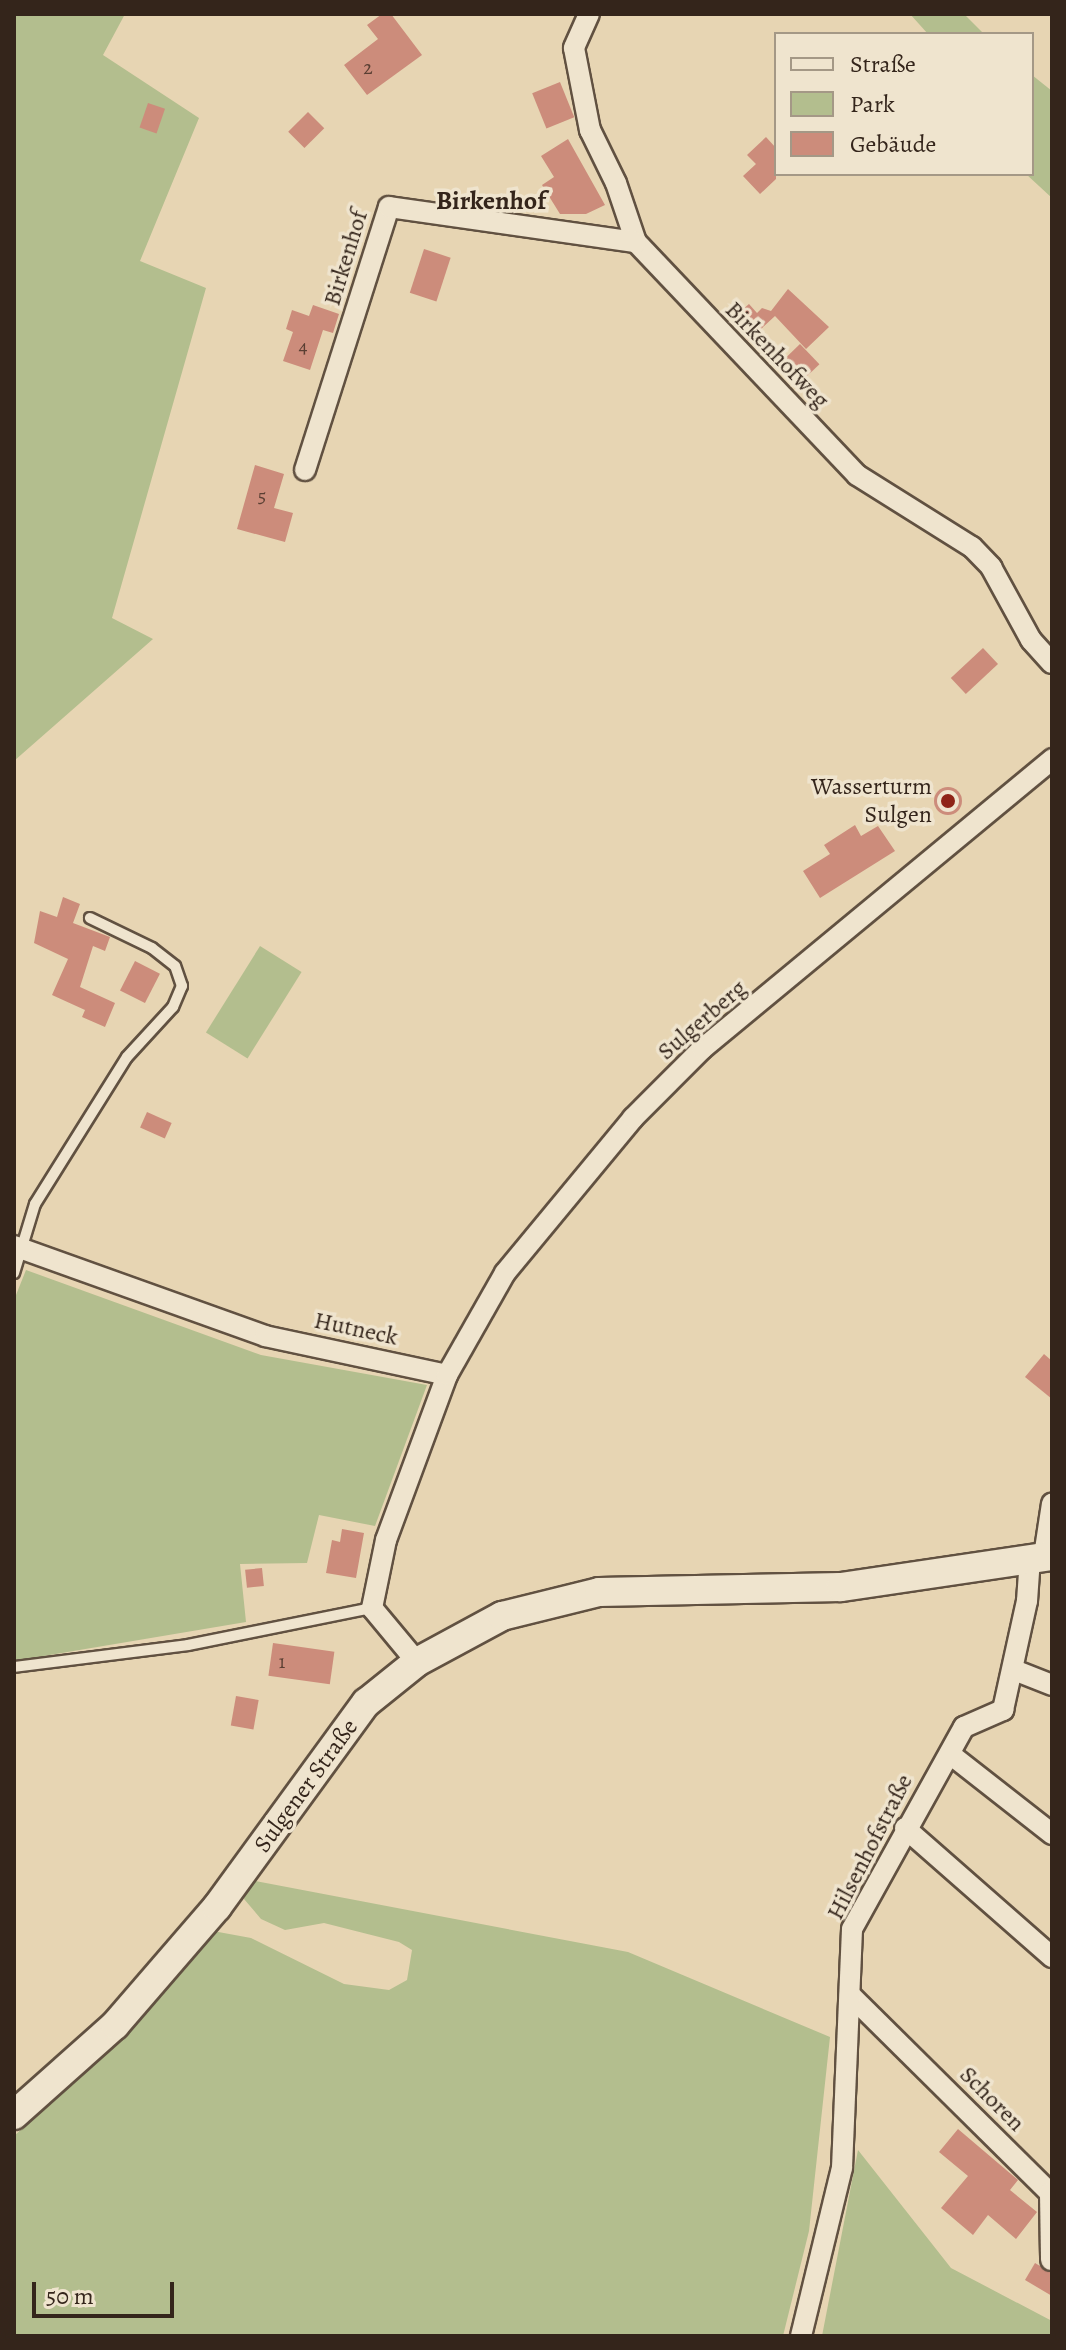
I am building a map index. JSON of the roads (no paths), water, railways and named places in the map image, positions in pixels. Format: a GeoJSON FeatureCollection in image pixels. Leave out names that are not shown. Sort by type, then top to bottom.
{"type":"FeatureCollection","features":[{"type":"Feature","properties":{"kind":"main road","name":"Sulgener Straße"},"geometry":{"type":"LineString","coordinates":[[14,2115],[115,2025],[217,1907],[366,1703],[417,1662],[502,1616],[599,1592],[841,1587],[1034,1557]]}},
{"type":"Feature","properties":{"kind":"street","name":"Birkenhofweg"},"geometry":{"type":"LineString","coordinates":[[589,14],[574,48],[590,130],[616,183],[636,242],[857,475],[972,547],[991,567],[1031,640],[1052,663]]}},
{"type":"Feature","properties":{"kind":"street","name":"Birkenhof"},"geometry":{"type":"LineString","coordinates":[[305,470],[389,207],[636,242]]}},
{"type":"Feature","properties":{"kind":"street","name":"Sulgerberg"},"geometry":{"type":"LineString","coordinates":[[447,1375],[505,1273],[633,1118],[702,1049],[1052,759]]}},
{"type":"Feature","properties":{"kind":"street","name":"Hutneck"},"geometry":{"type":"LineString","coordinates":[[18,1248],[265,1336],[447,1375]]}},
{"type":"Feature","properties":{"kind":"street"},"geometry":{"type":"LineString","coordinates":[[417,1662],[372,1608],[386,1540],[447,1375]]}},
{"type":"Feature","properties":{"kind":"street","name":"Hilsenhofstraße"},"geometry":{"type":"LineString","coordinates":[[801,2336],[842,2168],[852,1929],[905,1828],[964,1727],[1003,1710],[1014,1670],[1034,1557],[1052,1504]]}},
{"type":"Feature","properties":{"kind":"street"},"geometry":{"type":"LineString","coordinates":[[1014,1670],[1052,1685]]}},
{"type":"Feature","properties":{"kind":"street"},"geometry":{"type":"LineString","coordinates":[[950,1754],[1052,1834]]}},
{"type":"Feature","properties":{"kind":"street"},"geometry":{"type":"LineString","coordinates":[[905,1828],[1052,1957]]}},
{"type":"Feature","properties":{"kind":"street","name":"Schoren"},"geometry":{"type":"LineString","coordinates":[[850,1995],[1050,2193],[1051,2260]]}},
{"type":"Feature","properties":{"kind":"lane"},"geometry":{"type":"LineString","coordinates":[[14,1273],[18,1248],[35,1204],[127,1057],[173,1007],[182,986],[175,966],[152,948],[90,918]]}},
{"type":"Feature","properties":{"kind":"lane"},"geometry":{"type":"LineString","coordinates":[[14,1667],[188,1645],[372,1608]]}},
{"type":"Feature","properties":{"kind":"place","name":"Wasserturm Sulgen"},"geometry":{"type":"Point","coordinates":[948,801]}},
{"type":"Feature","properties":{"kind":"district","name":"Birkenhof"},"geometry":{"type":"Point","coordinates":[491,201]}}]}
